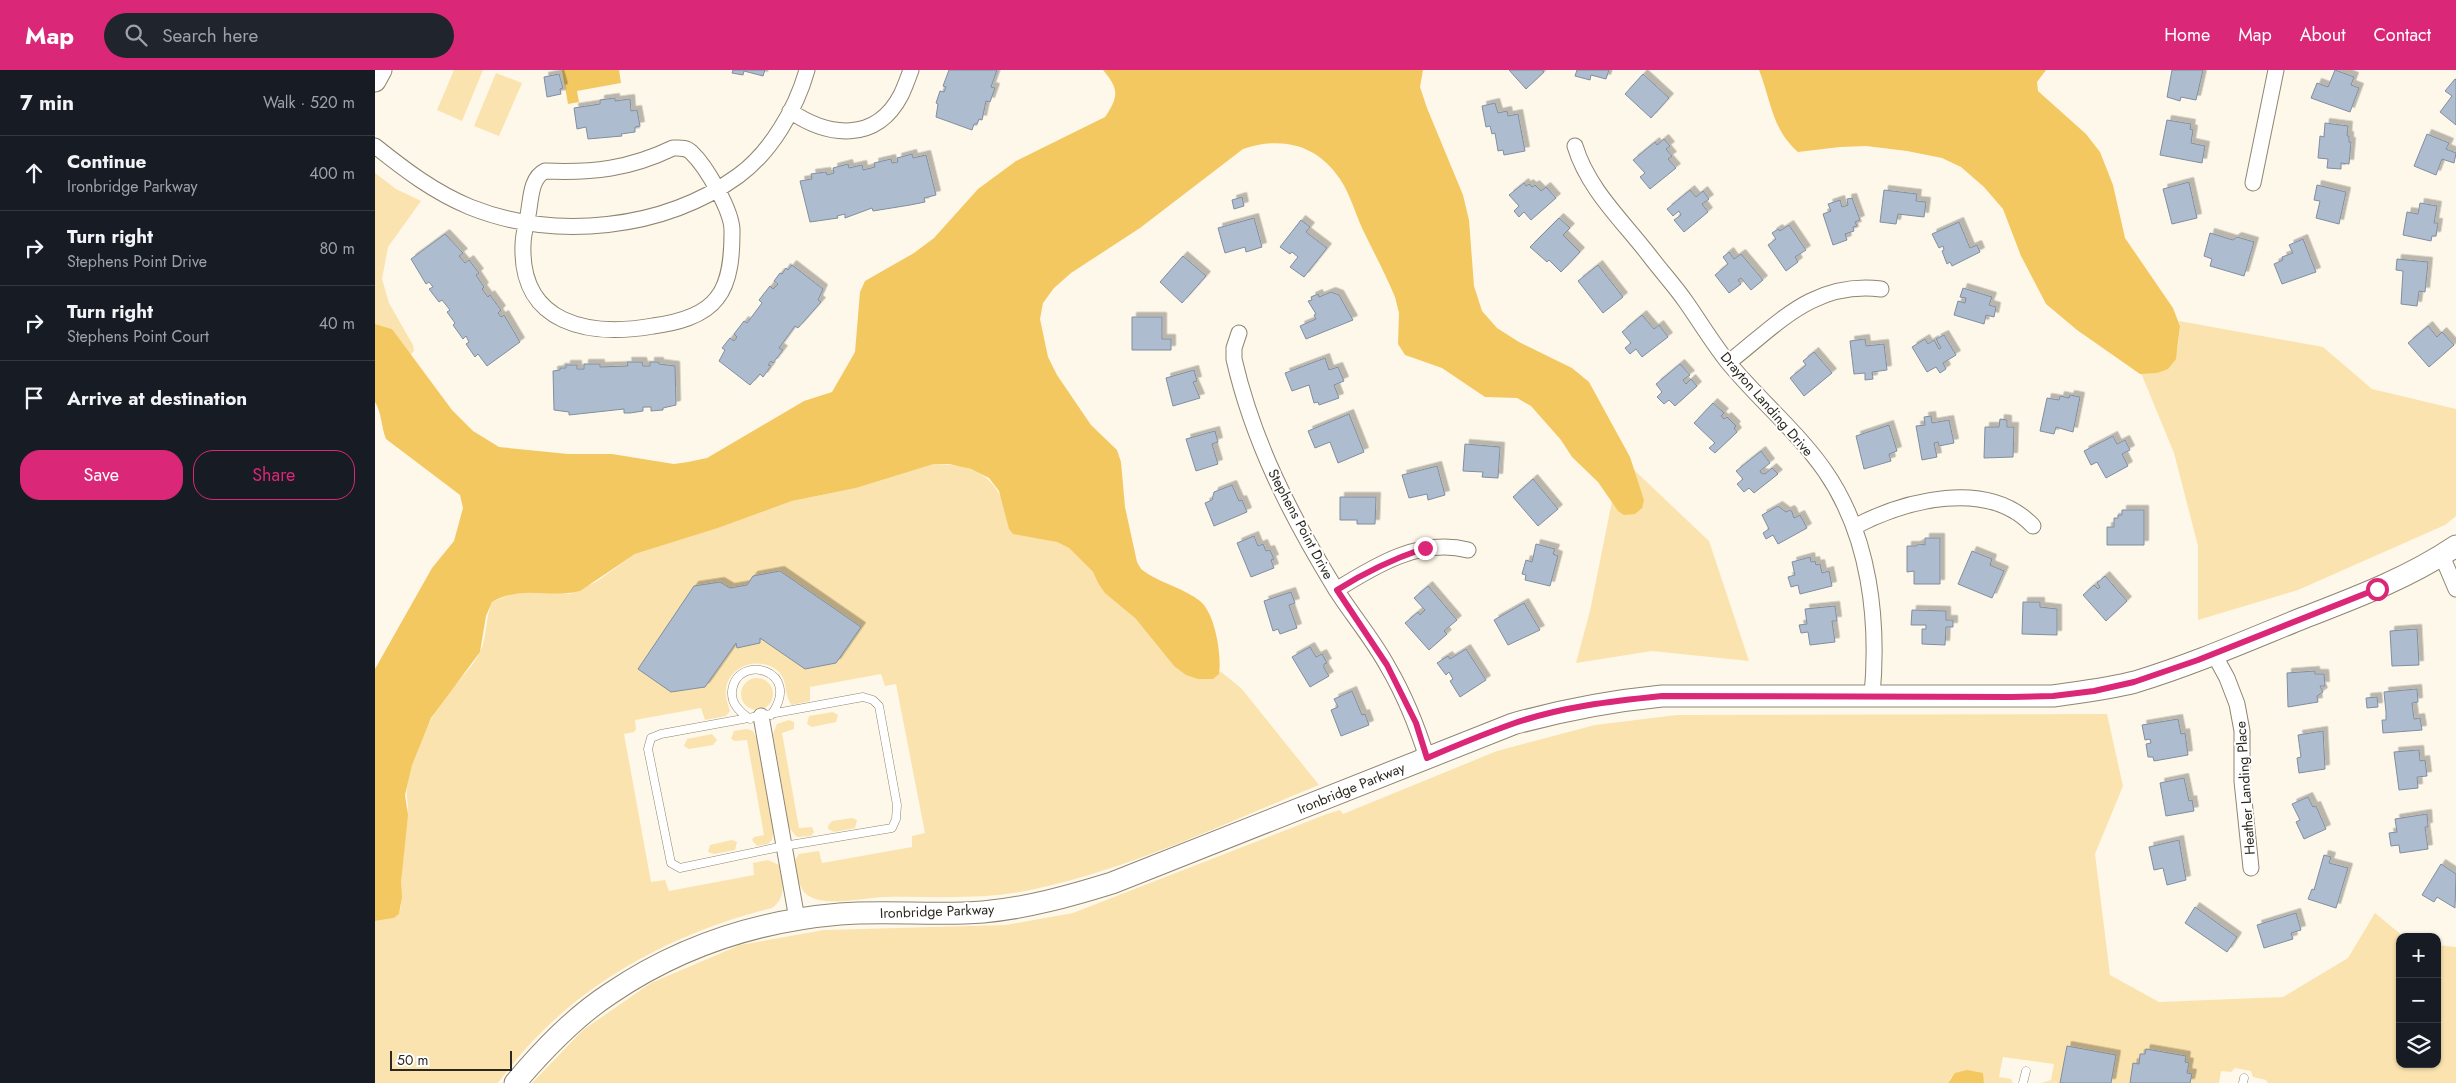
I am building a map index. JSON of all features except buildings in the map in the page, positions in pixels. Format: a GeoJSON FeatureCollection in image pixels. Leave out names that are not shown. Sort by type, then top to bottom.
{"type":"FeatureCollection","features":[{"type":"Feature","properties":{"kind":"street"},"geometry":{"type":"LineString","coordinates":[[375,81],[381,70]]}},
{"type":"Feature","properties":{"kind":"street"},"geometry":{"type":"LineString","coordinates":[[375,146],[418,180],[471,207],[527,222],[580,226],[640,220],[660,215],[717,190],[739,176],[758,158],[790,111],[802,87],[807,70]]}},
{"type":"Feature","properties":{"kind":"street"},"geometry":{"type":"LineString","coordinates":[[790,111],[816,127],[835,132],[849,132],[865,128],[879,120],[892,109],[901,95],[911,70]]}},
{"type":"Feature","properties":{"kind":"street"},"geometry":{"type":"LineString","coordinates":[[2253,183],[2276,70]]}},
{"type":"Feature","properties":{"kind":"street","name":"Drayton Landing Drive"},"geometry":{"type":"LineString","coordinates":[[1575,146],[1587,177],[1686,303],[1729,362],[1825,471],[1840,496],[1854,527],[1870,591],[1875,626],[1873,696]]}},
{"type":"Feature","properties":{"kind":"street"},"geometry":{"type":"LineString","coordinates":[[673,148],[680,148],[691,152],[717,190],[732,226],[731,259],[717,298],[704,309],[688,318],[633,330],[606,330],[579,326],[554,316],[540,304],[527,280],[523,245],[527,222],[535,180],[540,174],[545,172],[606,170],[634,164],[673,148]]}},
{"type":"Feature","properties":{"kind":"street"},"geometry":{"type":"LineString","coordinates":[[1729,362],[1805,303],[1824,293],[1844,288],[1881,289]]}},
{"type":"Feature","properties":{"kind":"street","name":"Stephens Point Drive"},"geometry":{"type":"LineString","coordinates":[[1239,333],[1233,359],[1254,429],[1285,499],[1308,543],[1387,665],[1412,714],[1427,758]]}},
{"type":"Feature","properties":{"kind":"street"},"geometry":{"type":"LineString","coordinates":[[1854,527],[1878,514],[1903,505],[1929,500],[1956,498],[1989,502],[2006,507],[2018,513],[2033,526]]}},
{"type":"Feature","properties":{"kind":"street"},"geometry":{"type":"LineString","coordinates":[[1337,590],[1386,562],[1425,548],[1439,545],[1468,550]]}},
{"type":"Feature","properties":{"kind":"street"},"geometry":{"type":"LineString","coordinates":[[2449,551],[2456,589]]}},
{"type":"Feature","properties":{"kind":"street","name":"Ironbridge Parkway"},"geometry":{"type":"LineString","coordinates":[[515,1083],[539,1055],[573,1023],[610,993],[682,954],[733,934],[797,919],[841,914],[985,912],[1079,894],[1112,883],[1513,724],[1562,710],[1612,701],[1662,696],[2053,696],[2094,691],[2134,682],[2214,654],[2377,589],[2449,551]]}},
{"type":"Feature","properties":{"kind":"street","name":"Heather Landing Place"},"geometry":{"type":"LineString","coordinates":[[2214,654],[2227,678],[2237,704],[2242,731],[2242,781],[2251,868]]}},
{"type":"Feature","properties":{"kind":"street"},"geometry":{"type":"LineString","coordinates":[[761,717],[797,919]]}},
{"type":"Feature","properties":{"kind":"lane"},"geometry":{"type":"LineString","coordinates":[[751,670],[767,672],[778,682],[780,698],[761,717],[737,708],[732,693],[737,678],[751,670]]}},
{"type":"Feature","properties":{"kind":"lane"},"geometry":{"type":"LineString","coordinates":[[863,697],[873,700],[879,706],[897,805],[896,819],[892,828],[784,846],[680,868],[671,863],[648,749],[651,738],[661,734],[863,697]]}},
{"type":"Feature","properties":{"kind":"lane"},"geometry":{"type":"LineString","coordinates":[[2023,1083],[2025,1071]]}},
{"type":"Feature","properties":{"kind":"shaded area"},"geometry":{"type":"Polygon","coordinates":[[[454,70],[483,70],[462,121],[437,110],[454,70]]]}},
{"type":"Feature","properties":{"kind":"shaded area"},"geometry":{"type":"Polygon","coordinates":[[[562,70],[619,70],[621,83],[577,91],[579,102],[568,104],[562,70]]]}},
{"type":"Feature","properties":{"kind":"shaded area"},"geometry":{"type":"Polygon","coordinates":[[[1103,70],[1423,70],[1420,87],[1463,195],[1469,220],[1474,286],[1482,311],[1497,328],[1519,342],[1572,368],[1589,382],[1630,457],[1644,500],[1642,508],[1635,514],[1624,515],[1618,511],[1598,482],[1572,457],[1561,440],[1531,406],[1517,398],[1485,397],[1442,368],[1405,355],[1398,344],[1399,313],[1395,297],[1362,228],[1350,197],[1331,167],[1309,151],[1297,146],[1271,143],[1243,149],[1140,228],[1071,273],[1054,288],[1043,303],[1040,319],[1048,357],[1057,375],[1091,425],[1117,450],[1121,462],[1125,507],[1137,562],[1141,569],[1148,574],[1188,593],[1205,607],[1210,615],[1216,635],[1220,666],[1219,674],[1213,679],[1198,679],[1186,675],[1174,666],[1135,618],[1105,593],[1093,572],[1069,548],[1057,542],[1013,534],[1009,529],[999,491],[989,478],[971,469],[949,464],[934,464],[856,488],[792,501],[718,528],[635,554],[580,591],[557,594],[515,594],[492,602],[486,616],[480,652],[431,718],[412,765],[405,795],[408,815],[399,914],[394,918],[375,921],[375,669],[432,568],[454,541],[463,508],[460,495],[386,439],[375,402],[375,324],[392,329],[452,410],[473,431],[499,447],[568,454],[612,454],[674,464],[707,458],[804,401],[832,392],[855,352],[860,292],[865,281],[914,253],[934,238],[978,189],[1016,161],[1105,117],[1113,103],[1115,93],[1112,82],[1103,70]]]}},
{"type":"Feature","properties":{"kind":"shaded area"},"geometry":{"type":"Polygon","coordinates":[[[1759,70],[2046,70],[2037,82],[2038,91],[2086,134],[2100,152],[2113,185],[2125,238],[2173,308],[2180,326],[2176,359],[2168,369],[2157,373],[2140,374],[2077,330],[2046,304],[2021,256],[2003,209],[1984,187],[1961,167],[1942,158],[1866,146],[1798,152],[1789,143],[1777,124],[1759,70]]]}},
{"type":"Feature","properties":{"kind":"shaded area"},"geometry":{"type":"Polygon","coordinates":[[[496,73],[522,83],[499,136],[474,126],[496,73]]]}},
{"type":"Feature","properties":{"kind":"shaded area"},"geometry":{"type":"Polygon","coordinates":[[[375,173],[396,189],[421,201],[388,247],[382,279],[389,303],[413,345],[414,351],[410,355],[392,329],[375,324],[375,173]]]}},
{"type":"Feature","properties":{"kind":"shaded area"},"geometry":{"type":"Polygon","coordinates":[[[2179,321],[2323,347],[2372,389],[2456,409],[2456,516],[2445,525],[2298,590],[2198,620],[2198,546],[2174,453],[2141,373],[2162,371],[2173,362],[2178,347],[2179,321]]]}},
{"type":"Feature","properties":{"kind":"shaded area"},"geometry":{"type":"Polygon","coordinates":[[[934,464],[951,465],[977,472],[987,479],[1002,499],[1009,529],[1057,542],[1069,548],[1093,572],[1098,583],[1135,618],[1174,666],[1219,674],[1220,671],[1241,688],[1319,785],[1172,846],[1096,873],[1058,884],[1020,892],[986,896],[884,897],[839,901],[816,899],[808,895],[800,886],[795,860],[799,854],[819,851],[822,863],[912,847],[912,836],[925,833],[896,684],[885,686],[881,674],[810,687],[810,701],[792,705],[788,698],[784,680],[779,672],[766,664],[750,664],[736,671],[727,684],[726,695],[730,711],[726,716],[705,720],[701,708],[635,720],[636,729],[634,732],[624,734],[651,882],[665,880],[669,891],[754,875],[753,863],[768,860],[779,865],[783,888],[777,904],[772,908],[732,919],[693,934],[655,951],[619,971],[585,994],[553,1021],[524,1050],[498,1083],[375,1083],[375,921],[394,918],[399,914],[401,906],[408,780],[423,735],[437,709],[478,657],[492,602],[517,592],[532,591],[569,594],[596,582],[635,554],[718,528],[792,501],[856,488],[934,464]]]}},
{"type":"Feature","properties":{"kind":"shaded area"},"geometry":{"type":"Polygon","coordinates":[[[1633,469],[1709,541],[1749,661],[1652,651],[1576,663],[1590,611],[1612,501],[1618,511],[1644,500],[1633,469]]]}},
{"type":"Feature","properties":{"kind":"shaded area"},"geometry":{"type":"Polygon","coordinates":[[[757,678],[769,682],[773,694],[769,706],[757,710],[745,706],[741,694],[745,682],[757,678]]]}},
{"type":"Feature","properties":{"kind":"shaded area"},"geometry":{"type":"Polygon","coordinates":[[[833,712],[838,715],[836,722],[812,727],[807,724],[809,716],[833,712]]]}},
{"type":"Feature","properties":{"kind":"shaded area"},"geometry":{"type":"Polygon","coordinates":[[[2107,714],[2123,786],[2095,854],[2110,975],[2159,1002],[2283,997],[2348,958],[2375,913],[2399,933],[2396,933],[2396,1068],[2441,1068],[2441,945],[2456,947],[2456,1083],[2268,1083],[2266,1080],[2253,1077],[2251,1071],[2235,1068],[2231,1072],[2221,1071],[2219,1083],[2041,1083],[2051,1080],[2054,1064],[2003,1057],[1999,1077],[2011,1079],[2013,1083],[1984,1083],[1984,1080],[1951,1077],[1948,1083],[532,1083],[583,1030],[651,983],[740,945],[824,930],[1006,925],[1073,913],[1327,814],[1340,810],[1343,814],[1497,751],[1595,725],[1677,715],[2107,714]]]}},
{"type":"Feature","properties":{"kind":"shaded area"},"geometry":{"type":"Polygon","coordinates":[[[789,720],[794,722],[794,729],[782,733],[799,828],[812,827],[814,832],[811,836],[797,837],[789,828],[773,734],[777,724],[789,720]]]}},
{"type":"Feature","properties":{"kind":"shaded area"},"geometry":{"type":"Polygon","coordinates":[[[747,729],[753,731],[758,742],[774,829],[772,840],[768,844],[757,846],[752,840],[754,837],[764,835],[747,740],[735,741],[731,739],[734,731],[747,729]]]}},
{"type":"Feature","properties":{"kind":"shaded area"},"geometry":{"type":"Polygon","coordinates":[[[712,734],[717,740],[713,745],[689,749],[684,746],[687,739],[712,734]]]}},
{"type":"Feature","properties":{"kind":"shaded area"},"geometry":{"type":"Polygon","coordinates":[[[852,818],[857,820],[855,828],[834,832],[828,829],[832,821],[852,818]]]}},
{"type":"Feature","properties":{"kind":"shaded area"},"geometry":{"type":"Polygon","coordinates":[[[732,840],[737,842],[735,850],[714,854],[708,852],[710,845],[732,840]]]}},
{"type":"Feature","properties":{"kind":"shaded area"},"geometry":{"type":"Polygon","coordinates":[[[1967,1070],[1983,1073],[1984,1083],[1948,1083],[1955,1073],[1967,1070]]]}},
{"type":"Feature","properties":{"kind":"route"},"geometry":{"type":"LineString","coordinates":[[1425,548],[1394,558],[1364,572],[1337,590],[1387,665],[1405,697],[1416,723],[1427,758],[1513,724],[1562,710],[1612,701],[1662,696],[2011,697],[2053,696],[2094,691],[2134,682],[2198,660],[2377,589]]}}]}
